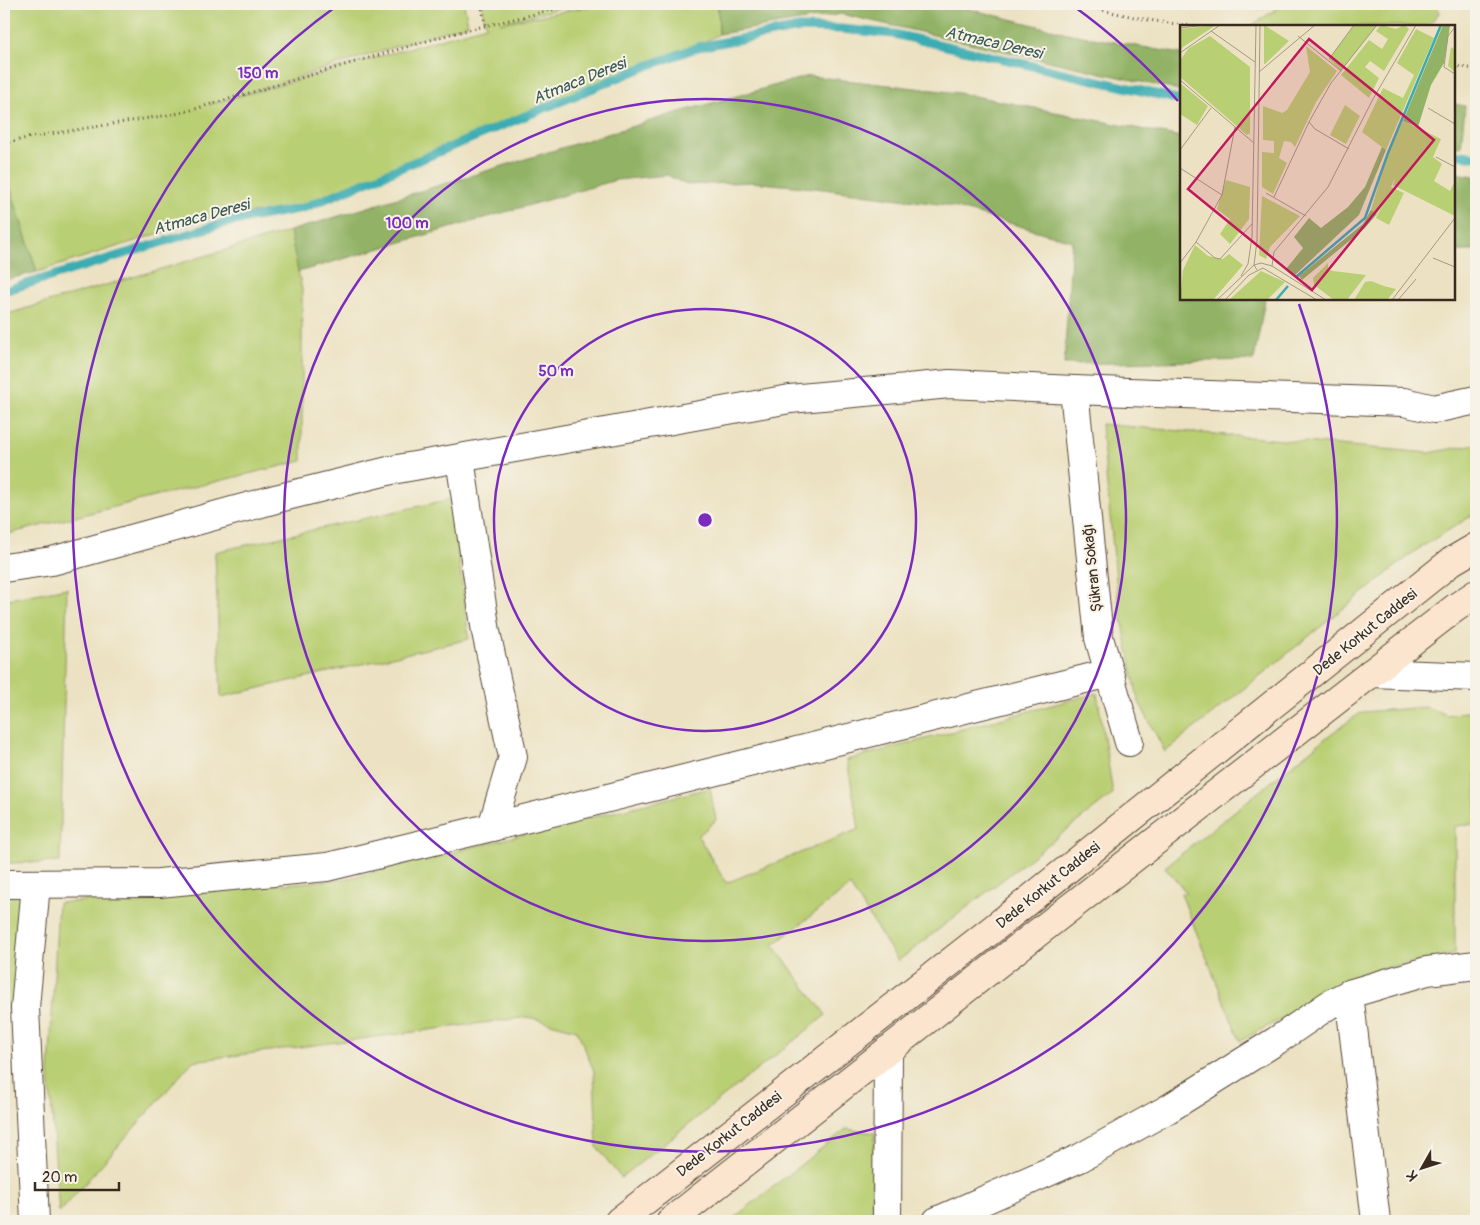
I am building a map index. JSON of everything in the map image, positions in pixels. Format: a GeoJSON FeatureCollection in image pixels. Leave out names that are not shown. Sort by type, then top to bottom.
{"type":"FeatureCollection","features":[{"type":"Feature","properties":{"kind":"street"},"geometry":{"type":"LineString","coordinates":[[4,568],[52,560],[279,498],[392,470],[790,399],[950,384],[1404,402],[1434,409],[1476,400]]}},
{"type":"Feature","properties":{"kind":"street","name":"Şükran Sokağı"},"geometry":{"type":"LineString","coordinates":[[1074,390],[1098,638],[1129,742]]}},
{"type":"Feature","properties":{"kind":"street"},"geometry":{"type":"LineString","coordinates":[[460,459],[486,632],[513,756],[492,827]]}},
{"type":"Feature","properties":{"kind":"street","name":"Dede Korkut Caddesi"},"geometry":{"type":"LineString","coordinates":[[619,1221],[994,928],[1446,567],[1476,546]]}},
{"type":"Feature","properties":{"kind":"street","name":"Dede Korkut Caddesi"},"geometry":{"type":"LineString","coordinates":[[671,1221],[1371,673],[1476,594]]}},
{"type":"Feature","properties":{"kind":"street"},"geometry":{"type":"LineString","coordinates":[[1371,673],[1476,677]]}},
{"type":"Feature","properties":{"kind":"street"},"geometry":{"type":"LineString","coordinates":[[4,884],[159,883],[327,867],[1109,674]]}},
{"type":"Feature","properties":{"kind":"street"},"geometry":{"type":"LineString","coordinates":[[35,1221],[14,1009],[36,884]]}},
{"type":"Feature","properties":{"kind":"street"},"geometry":{"type":"LineString","coordinates":[[937,1221],[1080,1158],[1160,1114],[1268,1046],[1330,1004],[1349,994],[1427,971],[1476,965]]}},
{"type":"Feature","properties":{"kind":"street"},"geometry":{"type":"LineString","coordinates":[[1349,994],[1376,1221]]}},
{"type":"Feature","properties":{"kind":"street"},"geometry":{"type":"LineString","coordinates":[[886,1221],[888,1050]]}},
{"type":"Feature","properties":{"kind":"path"},"geometry":{"type":"LineString","coordinates":[[481,4],[486,26]]}},
{"type":"Feature","properties":{"kind":"path"},"geometry":{"type":"LineString","coordinates":[[4,144],[31,137],[181,113],[451,34],[576,4]]}},
{"type":"Feature","properties":{"kind":"path"},"geometry":{"type":"LineString","coordinates":[[1074,4],[1148,20],[1183,25]]}},
{"type":"Feature","properties":{"kind":"path"},"geometry":{"type":"LineString","coordinates":[[1455,66],[1476,69]]}},
{"type":"Feature","properties":{"kind":"green space"},"geometry":{"type":"Polygon","coordinates":[[[4,4],[464,4],[468,24],[209,105],[486,26],[481,4],[576,4],[500,23],[603,4],[718,4],[719,34],[685,52],[303,208],[214,216],[37,272],[4,168],[4,4]]]}},
{"type":"Feature","properties":{"kind":"green space"},"geometry":{"type":"Polygon","coordinates":[[[718,4],[949,4],[1071,34],[1180,54],[1180,91],[841,14],[719,34],[718,4]]]}},
{"type":"Feature","properties":{"kind":"green space"},"geometry":{"type":"Polygon","coordinates":[[[1281,4],[1437,4],[1439,13],[1429,25],[1252,25],[1281,6],[1281,4]]]}},
{"type":"Feature","properties":{"kind":"green space"},"geometry":{"type":"Polygon","coordinates":[[[809,76],[959,93],[1180,137],[1180,300],[1265,300],[1254,360],[1064,364],[1072,241],[946,205],[815,188],[750,182],[687,185],[667,175],[616,180],[298,272],[290,231],[676,113],[809,76]]]}},
{"type":"Feature","properties":{"kind":"green space"},"geometry":{"type":"Polygon","coordinates":[[[1455,104],[1465,106],[1461,147],[1455,146],[1455,104]]]}},
{"type":"Feature","properties":{"kind":"green space"},"geometry":{"type":"Polygon","coordinates":[[[4,168],[37,272],[4,280],[4,168]]]}},
{"type":"Feature","properties":{"kind":"green space"},"geometry":{"type":"Polygon","coordinates":[[[1455,173],[1474,176],[1476,251],[1455,251],[1455,173]]]}},
{"type":"Feature","properties":{"kind":"green space"},"geometry":{"type":"Polygon","coordinates":[[[290,231],[302,290],[302,461],[4,535],[4,315],[290,231]]]}},
{"type":"Feature","properties":{"kind":"green space"},"geometry":{"type":"Polygon","coordinates":[[[1101,424],[1429,453],[1476,444],[1476,513],[1415,551],[1165,752],[1138,700],[1118,599],[1101,424]]]}},
{"type":"Feature","properties":{"kind":"green space"},"geometry":{"type":"Polygon","coordinates":[[[451,499],[469,639],[221,697],[215,552],[451,499]]]}},
{"type":"Feature","properties":{"kind":"green space"},"geometry":{"type":"Polygon","coordinates":[[[67,588],[60,862],[4,863],[4,600],[67,588]]]}},
{"type":"Feature","properties":{"kind":"green space"},"geometry":{"type":"Polygon","coordinates":[[[1097,693],[1113,794],[898,961],[850,886],[773,945],[826,1015],[621,1178],[597,1147],[594,1071],[577,1030],[528,1017],[193,1061],[59,1213],[49,1072],[58,903],[345,879],[710,788],[716,820],[698,836],[726,883],[859,829],[847,760],[1097,693]]]}},
{"type":"Feature","properties":{"kind":"green space"},"geometry":{"type":"Polygon","coordinates":[[[1427,707],[1447,715],[1476,710],[1476,824],[1455,826],[1455,954],[1357,974],[1351,982],[1240,1041],[1181,894],[1186,892],[1165,867],[1332,733],[1362,712],[1427,707]]]}},
{"type":"Feature","properties":{"kind":"green space"},"geometry":{"type":"Polygon","coordinates":[[[4,884],[36,884],[25,1008],[4,1009],[4,884]]]}},
{"type":"Feature","properties":{"kind":"green space"},"geometry":{"type":"Polygon","coordinates":[[[846,1129],[875,1133],[871,1221],[730,1221],[846,1129]]]}},
{"type":"Feature","properties":{"kind":"waterway","name":"Atmaca Deresi"},"geometry":{"type":"LineString","coordinates":[[4,291],[224,223],[303,208],[639,69],[698,47],[799,28],[841,29],[894,34],[1180,100]]}},
{"type":"Feature","properties":{"kind":"waterway","name":"Atmaca Deresi"},"geometry":{"type":"LineString","coordinates":[[1455,154],[1476,157]]}}]}
